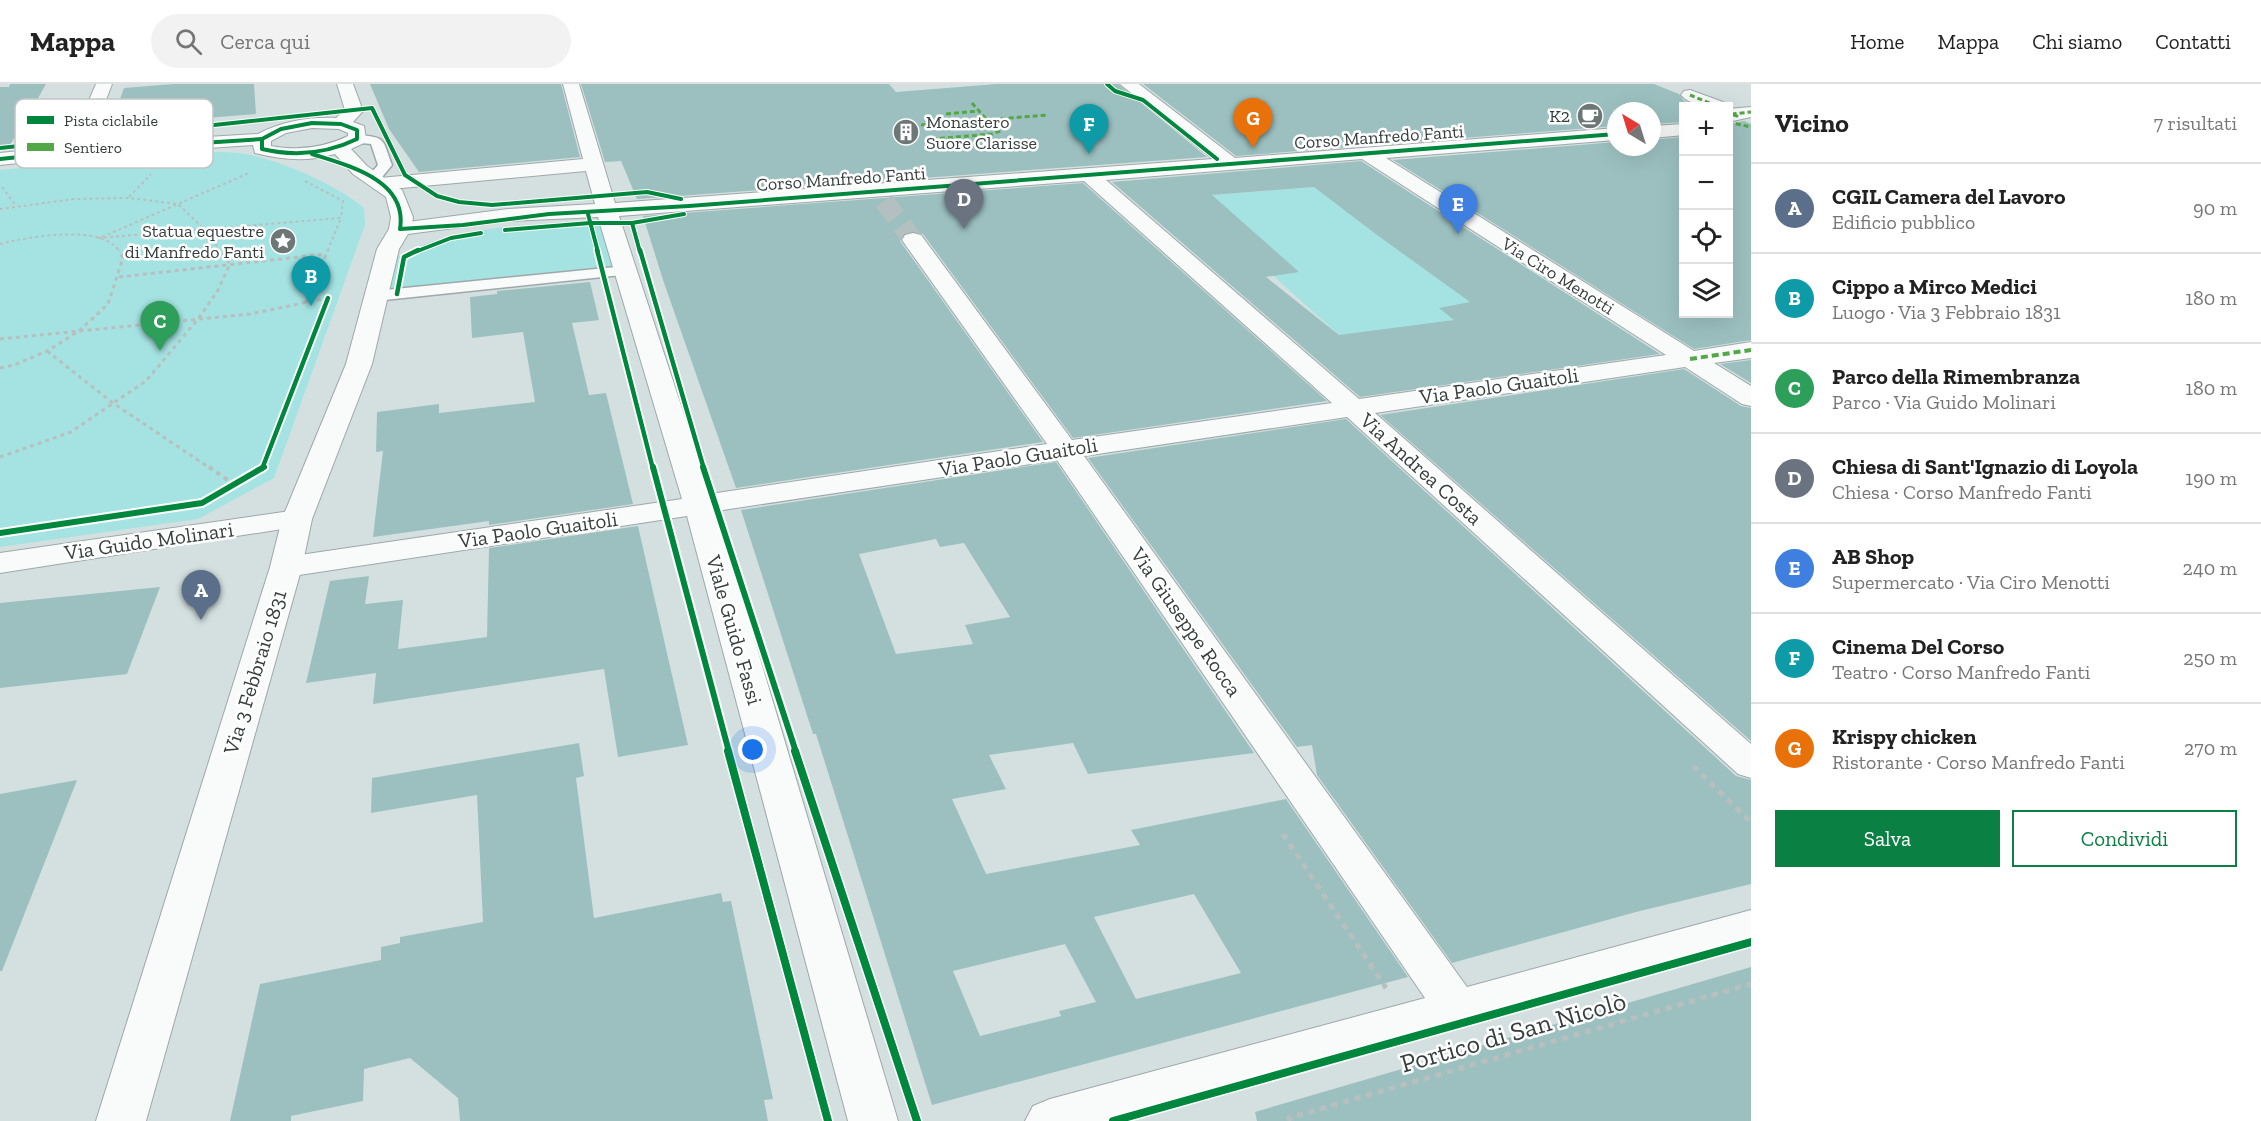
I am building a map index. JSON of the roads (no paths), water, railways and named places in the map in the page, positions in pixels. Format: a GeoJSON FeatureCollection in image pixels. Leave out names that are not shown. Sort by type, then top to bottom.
{"type":"FeatureCollection","features":[{"type":"Feature","properties":{"kind":"street"},"geometry":{"type":"LineString","coordinates":[[98,99],[104,84]]}},
{"type":"Feature","properties":{"kind":"street"},"geometry":{"type":"LineString","coordinates":[[341,124],[354,111],[345,84]]}},
{"type":"Feature","properties":{"kind":"street","name":"Viale Guido Fassi"},"geometry":{"type":"LineString","coordinates":[[571,84],[607,210],[699,506],[873,1121]]}},
{"type":"Feature","properties":{"kind":"street"},"geometry":{"type":"LineString","coordinates":[[1128,84],[1230,163]]}},
{"type":"Feature","properties":{"kind":"street"},"geometry":{"type":"LineString","coordinates":[[1690,95],[1735,118]]}},
{"type":"Feature","properties":{"kind":"street"},"geometry":{"type":"LineString","coordinates":[[213,142],[262,139],[281,129],[312,123],[341,124],[357,130],[349,143],[312,154],[281,155],[262,149],[262,139]]}},
{"type":"Feature","properties":{"kind":"street"},"geometry":{"type":"LineString","coordinates":[[1661,131],[1679,129]]}},
{"type":"Feature","properties":{"kind":"street","name":"Corso Manfredo Fanti"},"geometry":{"type":"LineString","coordinates":[[549,214],[881,196],[1230,163],[1607,135]]}},
{"type":"Feature","properties":{"kind":"street"},"geometry":{"type":"LineString","coordinates":[[349,143],[402,217],[394,239]]}},
{"type":"Feature","properties":{"kind":"street","name":"Via Ciro Menotti"},"geometry":{"type":"LineString","coordinates":[[1365,153],[1751,398]]}},
{"type":"Feature","properties":{"kind":"street"},"geometry":{"type":"LineString","coordinates":[[312,154],[446,208],[508,215],[549,214]]}},
{"type":"Feature","properties":{"kind":"street"},"geometry":{"type":"LineString","coordinates":[[0,159],[15,157]]}},
{"type":"Feature","properties":{"kind":"street"},"geometry":{"type":"LineString","coordinates":[[377,182],[594,164]]}},
{"type":"Feature","properties":{"kind":"street","name":"Via Andrea Costa"},"geometry":{"type":"LineString","coordinates":[[1089,175],[1751,765]]}},
{"type":"Feature","properties":{"kind":"street"},"geometry":{"type":"LineString","coordinates":[[394,239],[406,239],[463,225],[549,214]]}},
{"type":"Feature","properties":{"kind":"street"},"geometry":{"type":"LineString","coordinates":[[394,239],[508,215]]}},
{"type":"Feature","properties":{"kind":"street","name":"Via 3 Febbraio 1831"},"geometry":{"type":"LineString","coordinates":[[121,1121],[286,567],[297,519],[359,364],[375,296],[394,239]]}},
{"type":"Feature","properties":{"kind":"street","name":"Via Giuseppe Rocca"},"geometry":{"type":"LineString","coordinates":[[913,240],[1065,450],[1456,1007]]}},
{"type":"Feature","properties":{"kind":"street","name":"Via Paolo Guaitoli"},"geometry":{"type":"LineString","coordinates":[[286,567],[1352,407],[1751,350]]}},
{"type":"Feature","properties":{"kind":"street","name":"Via Guido Molinari"},"geometry":{"type":"LineString","coordinates":[[0,563],[297,519]]}},
{"type":"Feature","properties":{"kind":"street"},"geometry":{"type":"LineString","coordinates":[[1050,1121],[1751,927]]}},
{"type":"Feature","properties":{"kind":"lane"},"geometry":{"type":"LineString","coordinates":[[349,143],[376,140],[385,165],[377,182]]}},
{"type":"Feature","properties":{"kind":"lane"},"geometry":{"type":"LineString","coordinates":[[375,296],[626,271]]}},
{"type":"Feature","properties":{"kind":"tunnel"},"geometry":{"type":"LineString","coordinates":[[884,201],[913,240]]}},
{"type":"Feature","properties":{"kind":"place","name":"K2"},"geometry":{"type":"Point","coordinates":[1590,116]}},
{"type":"Feature","properties":{"kind":"place","name":"Monastero Suore Clarisse"},"geometry":{"type":"Point","coordinates":[906,132]}},
{"type":"Feature","properties":{"kind":"place","name":"Krispy chicken"},"geometry":{"type":"Point","coordinates":[1253,148]}},
{"type":"Feature","properties":{"kind":"place","name":"Cinema Del Corso"},"geometry":{"type":"Point","coordinates":[1089,154]}},
{"type":"Feature","properties":{"kind":"place","name":"Chiesa di Sant'Ignazio di Loyola"},"geometry":{"type":"Point","coordinates":[964,229]}},
{"type":"Feature","properties":{"kind":"place","name":"AB Shop"},"geometry":{"type":"Point","coordinates":[1458,234]}},
{"type":"Feature","properties":{"kind":"place","name":"Statua equestre di Manfredo Fanti"},"geometry":{"type":"Point","coordinates":[283,241]}},
{"type":"Feature","properties":{"kind":"place","name":"Cippo a Mirco Medici"},"geometry":{"type":"Point","coordinates":[311,306]}},
{"type":"Feature","properties":{"kind":"place","name":"Parco della Rimembranza"},"geometry":{"type":"Point","coordinates":[160,351]}},
{"type":"Feature","properties":{"kind":"place","name":"CGIL Camera del Lavoro"},"geometry":{"type":"Point","coordinates":[201,620]}}]}
